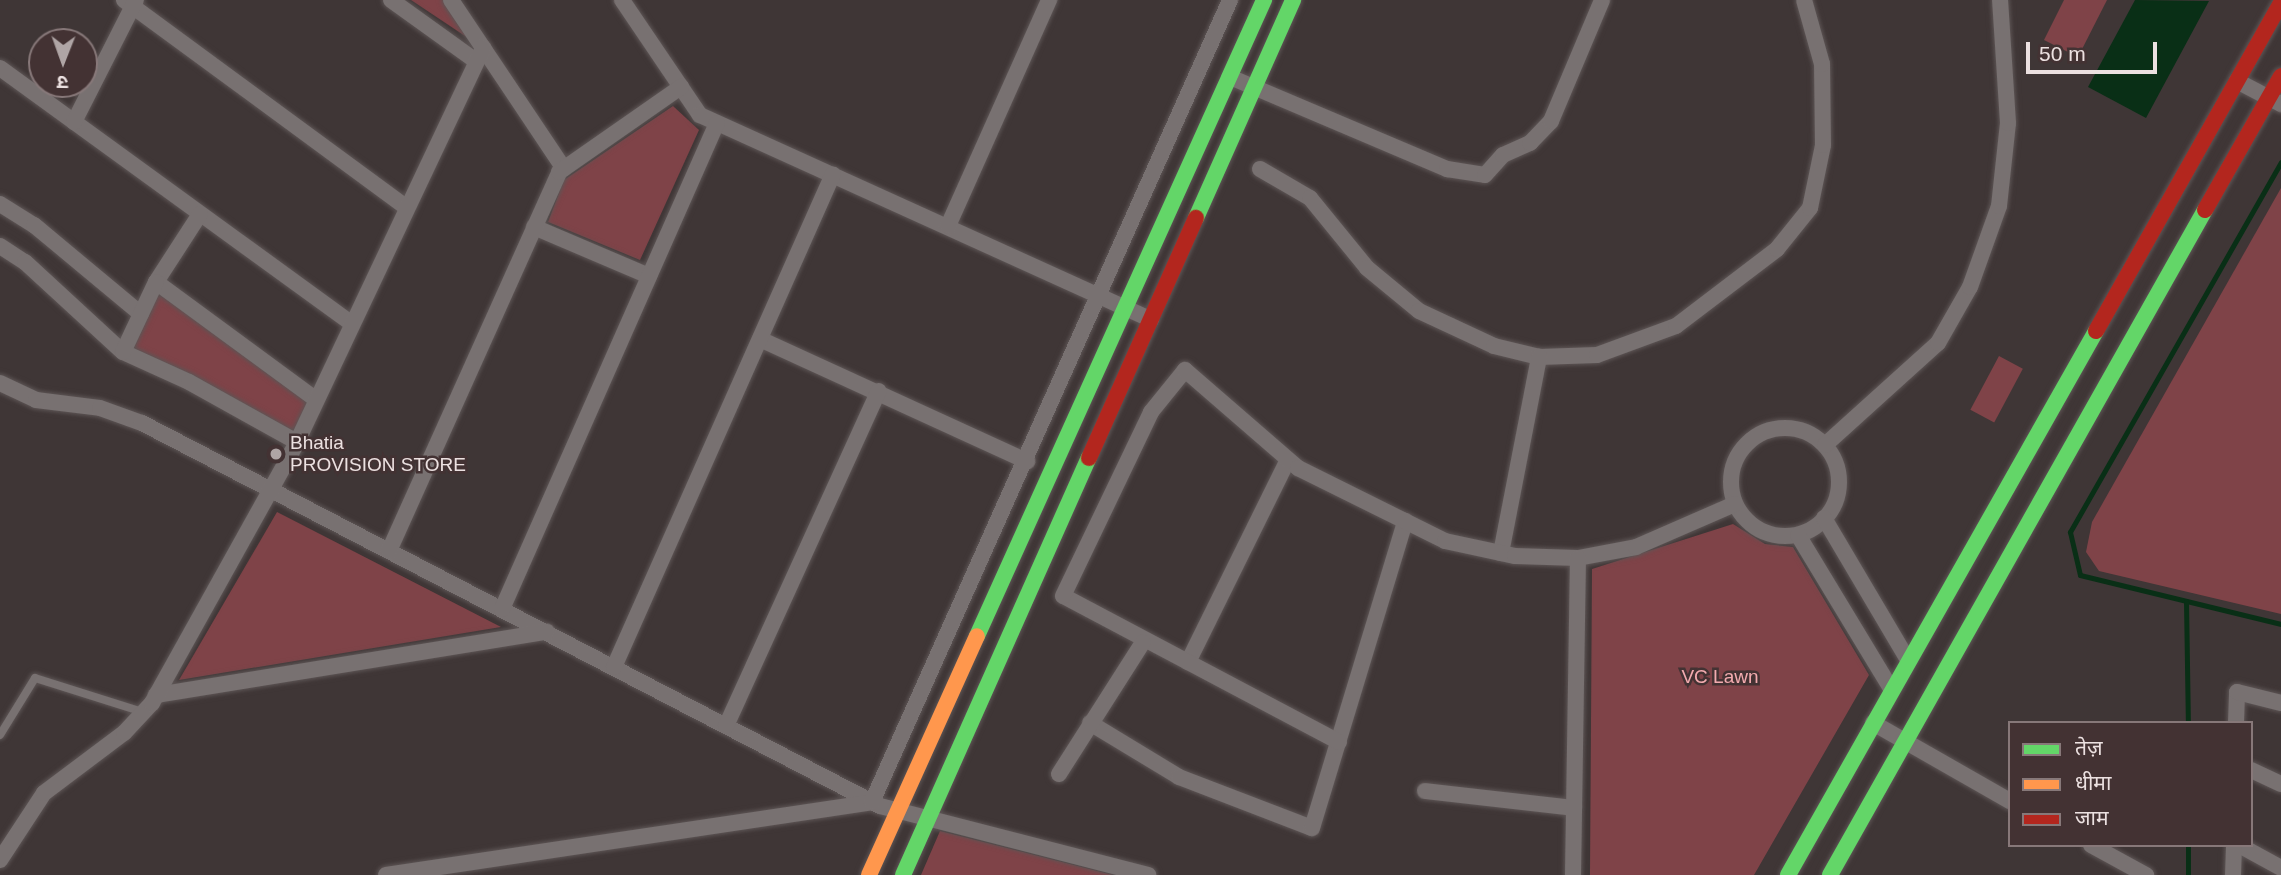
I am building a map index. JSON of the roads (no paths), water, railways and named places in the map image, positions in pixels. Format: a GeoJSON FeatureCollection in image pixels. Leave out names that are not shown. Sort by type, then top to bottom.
{"type":"FeatureCollection","features":[{"type":"Feature","properties":{"kind":"street"},"geometry":{"type":"LineString","coordinates":[[391,0],[480,54]]}},
{"type":"Feature","properties":{"kind":"street"},"geometry":{"type":"LineString","coordinates":[[451,0],[480,54],[564,169]]}},
{"type":"Feature","properties":{"kind":"street"},"geometry":{"type":"LineString","coordinates":[[622,0],[700,115],[1127,306],[1152,320]]}},
{"type":"Feature","properties":{"kind":"street"},"geometry":{"type":"LineString","coordinates":[[948,226],[1049,0]]}},
{"type":"Feature","properties":{"kind":"street"},"geometry":{"type":"LineString","coordinates":[[872,802],[1102,295],[1230,0]]}},
{"type":"Feature","properties":{"kind":"street"},"geometry":{"type":"LineString","coordinates":[[869,875],[1264,0]]}},
{"type":"Feature","properties":{"kind":"street"},"geometry":{"type":"LineString","coordinates":[[903,875],[1293,0]]}},
{"type":"Feature","properties":{"kind":"street"},"geometry":{"type":"LineString","coordinates":[[1230,78],[1255,86],[1447,169],[1485,176],[1503,155],[1530,143],[1551,121],[1602,0]]}},
{"type":"Feature","properties":{"kind":"street"},"geometry":{"type":"LineString","coordinates":[[1260,169],[1310,198],[1367,268],[1419,311],[1494,346],[1539,358],[1597,355],[1676,326],[1777,249],[1810,208],[1823,145],[1822,64],[1804,0]]}},
{"type":"Feature","properties":{"kind":"street"},"geometry":{"type":"LineString","coordinates":[[1825,445],[1938,343],[1970,287],[1999,206],[2008,123],[2000,0]]}},
{"type":"Feature","properties":{"kind":"street"},"geometry":{"type":"LineString","coordinates":[[74,122],[132,3],[407,207]]}},
{"type":"Feature","properties":{"kind":"street"},"geometry":{"type":"LineString","coordinates":[[1788,875],[2281,3]]}},
{"type":"Feature","properties":{"kind":"street"},"geometry":{"type":"LineString","coordinates":[[0,860],[44,793],[124,733],[156,695],[297,442],[480,54]]}},
{"type":"Feature","properties":{"kind":"street"},"geometry":{"type":"LineString","coordinates":[[0,68],[351,323]]}},
{"type":"Feature","properties":{"kind":"street"},"geometry":{"type":"LineString","coordinates":[[1830,875],[2275,101],[2281,76]]}},
{"type":"Feature","properties":{"kind":"street"},"geometry":{"type":"LineString","coordinates":[[2237,81],[2275,101]]}},
{"type":"Feature","properties":{"kind":"street"},"geometry":{"type":"LineString","coordinates":[[389,551],[534,228],[564,169],[681,87]]}},
{"type":"Feature","properties":{"kind":"street"},"geometry":{"type":"LineString","coordinates":[[502,609],[717,123]]}},
{"type":"Feature","properties":{"kind":"street"},"geometry":{"type":"LineString","coordinates":[[614,667],[833,174]]}},
{"type":"Feature","properties":{"kind":"street"},"geometry":{"type":"LineString","coordinates":[[0,204],[34,225],[141,314]]}},
{"type":"Feature","properties":{"kind":"street"},"geometry":{"type":"LineString","coordinates":[[123,352],[156,282],[200,214]]}},
{"type":"Feature","properties":{"kind":"street"},"geometry":{"type":"LineString","coordinates":[[534,228],[649,276]]}},
{"type":"Feature","properties":{"kind":"street"},"geometry":{"type":"LineString","coordinates":[[0,246],[25,262],[123,352],[297,442]]}},
{"type":"Feature","properties":{"kind":"street"},"geometry":{"type":"LineString","coordinates":[[156,282],[315,399]]}},
{"type":"Feature","properties":{"kind":"street"},"geometry":{"type":"LineString","coordinates":[[760,339],[879,391],[1027,461]]}},
{"type":"Feature","properties":{"kind":"street"},"geometry":{"type":"LineString","coordinates":[[1501,552],[1539,358]]}},
{"type":"Feature","properties":{"kind":"street"},"geometry":{"type":"LineString","coordinates":[[1339,742],[1188,662],[1143,642],[1063,596],[1151,412],[1185,370],[1288,460],[1446,541],[1501,552],[1578,558],[1636,547],[1735,504]]}},
{"type":"Feature","properties":{"kind":"street"},"geometry":{"type":"LineString","coordinates":[[0,383],[36,400],[100,408],[142,423],[270,492],[547,632],[872,802],[897,811],[1148,875]]}},
{"type":"Feature","properties":{"kind":"street"},"geometry":{"type":"LineString","coordinates":[[726,726],[879,391]]}},
{"type":"Feature","properties":{"kind":"street"},"geometry":{"type":"LineString","coordinates":[[1772,428],[1793,428],[1813,435],[1825,445],[1838,469],[1839,490],[1824,519],[1798,535],[1773,535],[1756,529],[1735,504],[1730,475],[1737,453],[1755,435],[1772,428]]}},
{"type":"Feature","properties":{"kind":"street"},"geometry":{"type":"LineString","coordinates":[[1188,662],[1288,460]]}},
{"type":"Feature","properties":{"kind":"street"},"geometry":{"type":"LineString","coordinates":[[1824,519],[1908,660]]}},
{"type":"Feature","properties":{"kind":"street"},"geometry":{"type":"LineString","coordinates":[[1090,723],[1179,777],[1312,828],[1405,521]]}},
{"type":"Feature","properties":{"kind":"street"},"geometry":{"type":"LineString","coordinates":[[1798,535],[1892,690]]}},
{"type":"Feature","properties":{"kind":"street"},"geometry":{"type":"LineString","coordinates":[[1573,875],[1578,558]]}},
{"type":"Feature","properties":{"kind":"street"},"geometry":{"type":"LineString","coordinates":[[156,695],[547,632]]}},
{"type":"Feature","properties":{"kind":"street"},"geometry":{"type":"LineString","coordinates":[[1059,774],[1143,642]]}},
{"type":"Feature","properties":{"kind":"street"},"geometry":{"type":"LineString","coordinates":[[2236,721],[2237,692],[2281,704]]}},
{"type":"Feature","properties":{"kind":"street"},"geometry":{"type":"LineString","coordinates":[[1873,723],[2008,800]]}},
{"type":"Feature","properties":{"kind":"street"},"geometry":{"type":"LineString","coordinates":[[2253,771],[2281,784]]}},
{"type":"Feature","properties":{"kind":"street"},"geometry":{"type":"LineString","coordinates":[[1425,791],[1574,808]]}},
{"type":"Feature","properties":{"kind":"street"},"geometry":{"type":"LineString","coordinates":[[386,875],[872,802]]}},
{"type":"Feature","properties":{"kind":"street"},"geometry":{"type":"LineString","coordinates":[[2095,847],[2146,875]]}},
{"type":"Feature","properties":{"kind":"street"},"geometry":{"type":"LineString","coordinates":[[2233,875],[2234,847]]}},
{"type":"Feature","properties":{"kind":"street"},"geometry":{"type":"LineString","coordinates":[[2243,847],[2281,867]]}},
{"type":"Feature","properties":{"kind":"lane"},"geometry":{"type":"LineString","coordinates":[[0,735],[35,678],[143,712]]}},
{"type":"Feature","properties":{"kind":"waterway"},"geometry":{"type":"LineString","coordinates":[[2281,162],[2070,532],[2080,575],[2281,624]]}},
{"type":"Feature","properties":{"kind":"waterway"},"geometry":{"type":"LineString","coordinates":[[2186,601],[2188,721]]}},
{"type":"Feature","properties":{"kind":"waterway"},"geometry":{"type":"LineString","coordinates":[[2188,847],[2188,875]]}},
{"type":"Feature","properties":{"kind":"place","name":"Bhatia PROVISION STORE"},"geometry":{"type":"Point","coordinates":[276,454]}},
{"type":"Feature","properties":{"kind":"park label","name":"VC Lawn"},"geometry":{"type":"Point","coordinates":[1720,677]}}]}
